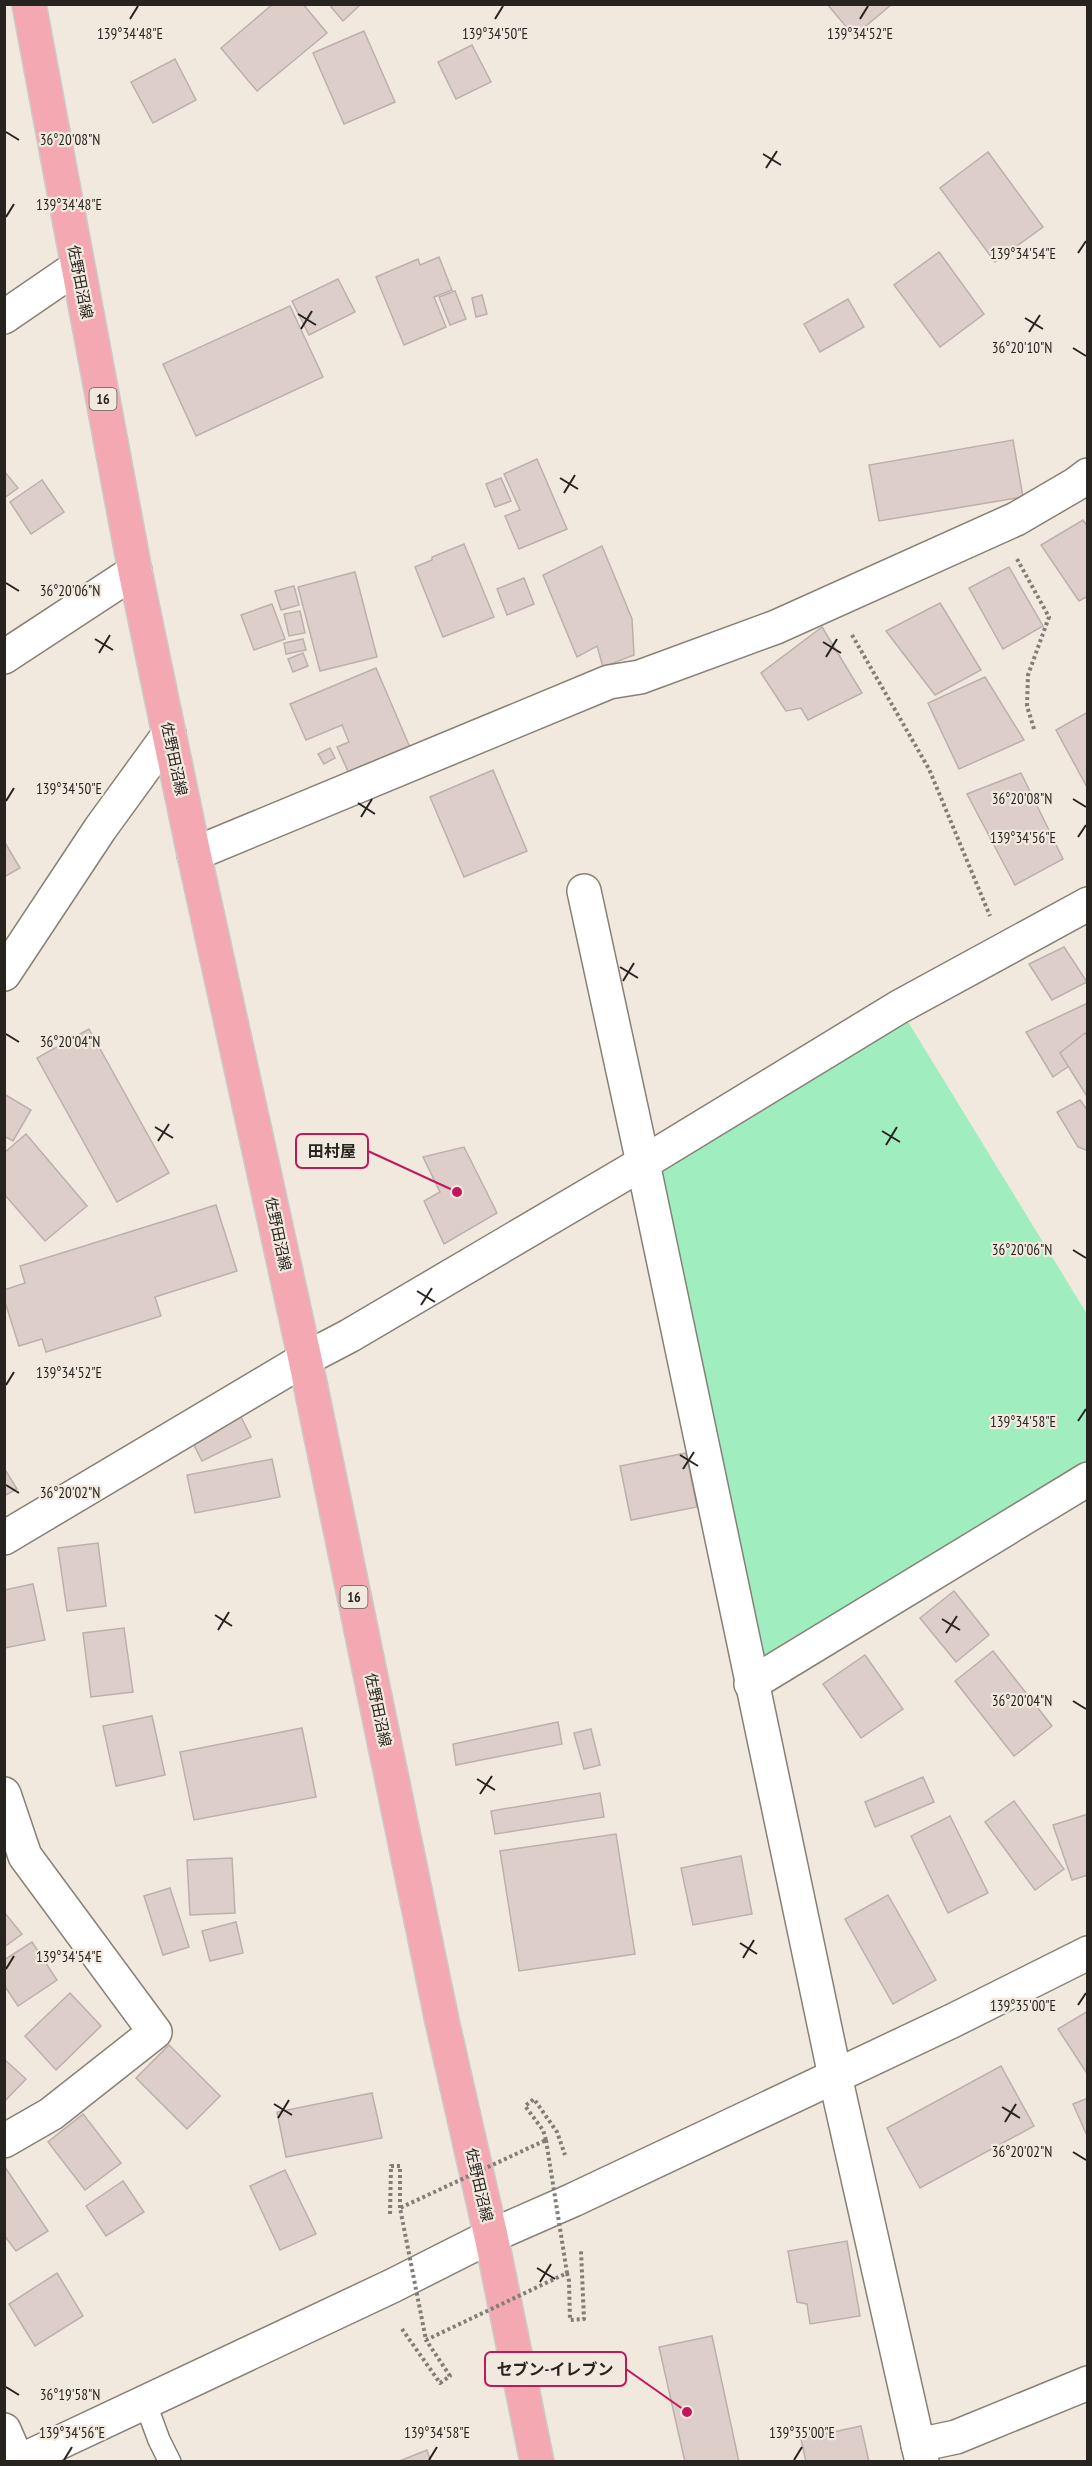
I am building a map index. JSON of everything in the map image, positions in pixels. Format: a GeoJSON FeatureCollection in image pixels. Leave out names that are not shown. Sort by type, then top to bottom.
{"type":"FeatureCollection","features":[{"type":"Feature","properties":{"kind":"main road","name":"佐野田沼線"},"geometry":{"type":"LineString","coordinates":[[29,4],[135,571],[194,854],[305,1359],[442,2021],[537,2462]]}},
{"type":"Feature","properties":{"kind":"street"},"geometry":{"type":"LineString","coordinates":[[4,317],[77,267]]}},
{"type":"Feature","properties":{"kind":"street"},"geometry":{"type":"LineString","coordinates":[[194,854],[609,682],[640,676],[776,627],[999,527],[1088,475]]}},
{"type":"Feature","properties":{"kind":"street"},"geometry":{"type":"LineString","coordinates":[[4,657],[135,571]]}},
{"type":"Feature","properties":{"kind":"street"},"geometry":{"type":"LineString","coordinates":[[4,974],[100,829],[169,734]]}},
{"type":"Feature","properties":{"kind":"street"},"geometry":{"type":"LineString","coordinates":[[584,891],[835,2076],[920,2453],[1088,2384]]}},
{"type":"Feature","properties":{"kind":"street"},"geometry":{"type":"LineString","coordinates":[[4,1538],[305,1359],[349,1336],[643,1163],[899,1007],[1088,904]]}},
{"type":"Feature","properties":{"kind":"street"},"geometry":{"type":"LineString","coordinates":[[752,1684],[1088,1479]]}},
{"type":"Feature","properties":{"kind":"street"},"geometry":{"type":"LineString","coordinates":[[4,1794],[25,1856],[155,2032],[51,2114],[4,2141]]}},
{"type":"Feature","properties":{"kind":"street"},"geometry":{"type":"LineString","coordinates":[[4,2430],[18,2462],[392,2286],[490,2236],[573,2200],[952,2021],[1088,1953]]}},
{"type":"Feature","properties":{"kind":"lane"},"geometry":{"type":"LineString","coordinates":[[145,2402],[170,2462]]}},
{"type":"Feature","properties":{"kind":"path"},"geometry":{"type":"LineString","coordinates":[[999,527],[1048,617],[1028,675],[1027,706],[1034,729]]}},
{"type":"Feature","properties":{"kind":"path"},"geometry":{"type":"LineString","coordinates":[[833,601],[929,769],[1004,950]]}},
{"type":"Feature","properties":{"kind":"path"},"geometry":{"type":"LineString","coordinates":[[565,2155],[557,2132],[534,2099],[525,2106],[543,2130],[546,2140],[569,2281],[570,2320],[584,2319],[580,2251]]}},
{"type":"Feature","properties":{"kind":"path"},"geometry":{"type":"LineString","coordinates":[[400,2208],[546,2140]]}},
{"type":"Feature","properties":{"kind":"path"},"geometry":{"type":"LineString","coordinates":[[390,2214],[391,2166],[400,2166],[400,2208],[426,2340],[450,2376],[440,2383],[402,2329]]}},
{"type":"Feature","properties":{"kind":"path"},"geometry":{"type":"LineString","coordinates":[[426,2340],[567,2273]]}},
{"type":"Feature","properties":{"kind":"green space"},"geometry":{"type":"Polygon","coordinates":[[[899,1007],[1087,1314],[1087,1479],[751,1684],[643,1163],[899,1007]]]}},
{"type":"Feature","properties":{"kind":"building"},"geometry":{"type":"Polygon","coordinates":[[[273,4],[303,4],[327,33],[257,91],[221,48],[273,4]]]}},
{"type":"Feature","properties":{"kind":"building"},"geometry":{"type":"Polygon","coordinates":[[[334,4],[357,4],[359,6],[343,21],[331,7],[334,4]]]}},
{"type":"Feature","properties":{"kind":"building"},"geometry":{"type":"Polygon","coordinates":[[[827,4],[892,4],[854,36],[827,4]]]}},
{"type":"Feature","properties":{"kind":"building"},"geometry":{"type":"Polygon","coordinates":[[[364,31],[395,102],[344,124],[313,53],[364,31]]]}},
{"type":"Feature","properties":{"kind":"building"},"geometry":{"type":"Polygon","coordinates":[[[472,45],[491,82],[456,99],[438,62],[472,45]]]}},
{"type":"Feature","properties":{"kind":"building"},"geometry":{"type":"Polygon","coordinates":[[[175,59],[196,100],[153,123],[131,82],[175,59]]]}},
{"type":"Feature","properties":{"kind":"building"},"geometry":{"type":"Polygon","coordinates":[[[988,152],[1043,227],[995,262],[940,188],[988,152]]]}},
{"type":"Feature","properties":{"kind":"building"},"geometry":{"type":"Polygon","coordinates":[[[939,252],[984,314],[940,347],[894,285],[939,252]]]}},
{"type":"Feature","properties":{"kind":"building"},"geometry":{"type":"Polygon","coordinates":[[[439,257],[452,290],[434,297],[446,327],[404,345],[376,277],[418,259],[420,265],[439,257]]]}},
{"type":"Feature","properties":{"kind":"building"},"geometry":{"type":"Polygon","coordinates":[[[338,279],[355,312],[309,335],[292,301],[338,279]]]}},
{"type":"Feature","properties":{"kind":"building"},"geometry":{"type":"Polygon","coordinates":[[[455,291],[466,319],[450,325],[439,297],[455,291]]]}},
{"type":"Feature","properties":{"kind":"building"},"geometry":{"type":"Polygon","coordinates":[[[482,295],[487,314],[476,317],[472,298],[482,295]]]}},
{"type":"Feature","properties":{"kind":"building"},"geometry":{"type":"Polygon","coordinates":[[[848,299],[864,327],[820,352],[804,324],[848,299]]]}},
{"type":"Feature","properties":{"kind":"building"},"geometry":{"type":"Polygon","coordinates":[[[290,306],[323,377],[196,436],[163,364],[290,306]]]}},
{"type":"Feature","properties":{"kind":"building"},"geometry":{"type":"Polygon","coordinates":[[[1013,440],[1023,497],[879,521],[869,465],[1013,440]]]}},
{"type":"Feature","properties":{"kind":"building"},"geometry":{"type":"Polygon","coordinates":[[[537,459],[567,529],[519,549],[505,516],[520,510],[504,474],[537,459]]]}},
{"type":"Feature","properties":{"kind":"building"},"geometry":{"type":"Polygon","coordinates":[[[4,471],[18,488],[4,498],[4,471]]]}},
{"type":"Feature","properties":{"kind":"building"},"geometry":{"type":"Polygon","coordinates":[[[501,478],[511,501],[495,507],[486,484],[501,478]]]}},
{"type":"Feature","properties":{"kind":"building"},"geometry":{"type":"Polygon","coordinates":[[[42,480],[64,512],[31,534],[10,502],[42,480]]]}},
{"type":"Feature","properties":{"kind":"building"},"geometry":{"type":"Polygon","coordinates":[[[1083,520],[1088,527],[1088,596],[1079,601],[1041,545],[1083,520]]]}},
{"type":"Feature","properties":{"kind":"building"},"geometry":{"type":"Polygon","coordinates":[[[464,544],[494,617],[443,637],[415,567],[432,560],[432,557],[464,544]]]}},
{"type":"Feature","properties":{"kind":"building"},"geometry":{"type":"Polygon","coordinates":[[[602,546],[632,619],[634,655],[603,667],[597,646],[577,657],[543,575],[602,546]]]}},
{"type":"Feature","properties":{"kind":"building"},"geometry":{"type":"Polygon","coordinates":[[[1009,567],[1043,626],[1003,649],[969,588],[1009,567]]]}},
{"type":"Feature","properties":{"kind":"building"},"geometry":{"type":"Polygon","coordinates":[[[355,572],[377,657],[320,671],[298,587],[355,572]]]}},
{"type":"Feature","properties":{"kind":"building"},"geometry":{"type":"Polygon","coordinates":[[[524,578],[534,604],[507,615],[497,589],[524,578]]]}},
{"type":"Feature","properties":{"kind":"building"},"geometry":{"type":"Polygon","coordinates":[[[294,586],[299,605],[281,610],[275,591],[294,586]]]}},
{"type":"Feature","properties":{"kind":"building"},"geometry":{"type":"Polygon","coordinates":[[[940,603],[981,670],[935,695],[886,631],[940,603]]]}},
{"type":"Feature","properties":{"kind":"building"},"geometry":{"type":"Polygon","coordinates":[[[272,604],[285,639],[254,650],[241,615],[272,604]]]}},
{"type":"Feature","properties":{"kind":"building"},"geometry":{"type":"Polygon","coordinates":[[[300,611],[305,633],[289,636],[284,614],[300,611]]]}},
{"type":"Feature","properties":{"kind":"building"},"geometry":{"type":"Polygon","coordinates":[[[822,627],[862,693],[808,720],[801,708],[786,711],[761,673],[822,627]]]}},
{"type":"Feature","properties":{"kind":"building"},"geometry":{"type":"Polygon","coordinates":[[[303,639],[306,650],[286,654],[284,643],[303,639]]]}},
{"type":"Feature","properties":{"kind":"building"},"geometry":{"type":"Polygon","coordinates":[[[303,653],[308,666],[293,672],[288,659],[303,653]]]}},
{"type":"Feature","properties":{"kind":"building"},"geometry":{"type":"Polygon","coordinates":[[[376,668],[412,752],[351,778],[337,747],[349,742],[342,725],[306,740],[290,704],[376,668]]]}},
{"type":"Feature","properties":{"kind":"building"},"geometry":{"type":"Polygon","coordinates":[[[985,677],[1024,740],[959,769],[928,703],[985,677]]]}},
{"type":"Feature","properties":{"kind":"building"},"geometry":{"type":"Polygon","coordinates":[[[1088,712],[1088,789],[1056,730],[1088,712]]]}},
{"type":"Feature","properties":{"kind":"building"},"geometry":{"type":"Polygon","coordinates":[[[330,748],[335,758],[324,764],[318,754],[330,748]]]}},
{"type":"Feature","properties":{"kind":"building"},"geometry":{"type":"Polygon","coordinates":[[[493,770],[527,851],[464,877],[430,797],[493,770]]]}},
{"type":"Feature","properties":{"kind":"building"},"geometry":{"type":"Polygon","coordinates":[[[1021,773],[1063,859],[1015,885],[967,794],[1021,773]]]}},
{"type":"Feature","properties":{"kind":"building"},"geometry":{"type":"Polygon","coordinates":[[[4,841],[20,868],[4,877],[4,841]]]}},
{"type":"Feature","properties":{"kind":"building"},"geometry":{"type":"Polygon","coordinates":[[[1064,947],[1087,982],[1052,1000],[1029,964],[1064,947]]]}},
{"type":"Feature","properties":{"kind":"building"},"geometry":{"type":"Polygon","coordinates":[[[1088,1003],[1088,1053],[1053,1077],[1026,1032],[1088,1003]]]}},
{"type":"Feature","properties":{"kind":"building"},"geometry":{"type":"Polygon","coordinates":[[[89,1029],[169,1173],[117,1202],[37,1058],[89,1029]]]}},
{"type":"Feature","properties":{"kind":"building"},"geometry":{"type":"Polygon","coordinates":[[[1085,1033],[1088,1036],[1088,1098],[1060,1053],[1085,1033]]]}},
{"type":"Feature","properties":{"kind":"building"},"geometry":{"type":"Polygon","coordinates":[[[4,1094],[31,1110],[13,1141],[4,1136],[4,1094]]]}},
{"type":"Feature","properties":{"kind":"building"},"geometry":{"type":"Polygon","coordinates":[[[1080,1100],[1088,1111],[1088,1151],[1078,1147],[1057,1112],[1080,1100]]]}},
{"type":"Feature","properties":{"kind":"building"},"geometry":{"type":"Polygon","coordinates":[[[26,1134],[87,1206],[45,1241],[4,1194],[4,1153],[26,1134]]]}},
{"type":"Feature","properties":{"kind":"building"},"geometry":{"type":"Polygon","coordinates":[[[464,1147],[497,1213],[444,1244],[424,1201],[440,1192],[423,1157],[464,1147]]]}},
{"type":"Feature","properties":{"kind":"building"},"geometry":{"type":"Polygon","coordinates":[[[216,1205],[237,1271],[155,1297],[161,1316],[46,1352],[42,1339],[19,1346],[4,1299],[4,1290],[25,1283],[20,1266],[216,1205]]]}},
{"type":"Feature","properties":{"kind":"building"},"geometry":{"type":"Polygon","coordinates":[[[240,1415],[251,1437],[202,1461],[191,1439],[240,1415]]]}},
{"type":"Feature","properties":{"kind":"building"},"geometry":{"type":"Polygon","coordinates":[[[686,1453],[697,1507],[631,1520],[620,1466],[686,1453]]]}},
{"type":"Feature","properties":{"kind":"building"},"geometry":{"type":"Polygon","coordinates":[[[272,1459],[280,1497],[195,1513],[187,1475],[272,1459]]]}},
{"type":"Feature","properties":{"kind":"building"},"geometry":{"type":"Polygon","coordinates":[[[4,1468],[17,1489],[4,1496],[4,1468]]]}},
{"type":"Feature","properties":{"kind":"building"},"geometry":{"type":"Polygon","coordinates":[[[98,1543],[106,1606],[67,1611],[58,1548],[98,1543]]]}},
{"type":"Feature","properties":{"kind":"building"},"geometry":{"type":"Polygon","coordinates":[[[33,1584],[45,1640],[4,1648],[4,1590],[33,1584]]]}},
{"type":"Feature","properties":{"kind":"building"},"geometry":{"type":"Polygon","coordinates":[[[954,1591],[989,1635],[956,1662],[920,1618],[954,1591]]]}},
{"type":"Feature","properties":{"kind":"building"},"geometry":{"type":"Polygon","coordinates":[[[124,1628],[133,1692],[91,1697],[83,1633],[124,1628]]]}},
{"type":"Feature","properties":{"kind":"building"},"geometry":{"type":"Polygon","coordinates":[[[993,1651],[1052,1726],[1014,1756],[955,1681],[993,1651]]]}},
{"type":"Feature","properties":{"kind":"building"},"geometry":{"type":"Polygon","coordinates":[[[865,1655],[903,1709],[861,1738],[823,1684],[865,1655]]]}},
{"type":"Feature","properties":{"kind":"building"},"geometry":{"type":"Polygon","coordinates":[[[152,1716],[165,1775],[116,1786],[103,1726],[152,1716]]]}},
{"type":"Feature","properties":{"kind":"building"},"geometry":{"type":"Polygon","coordinates":[[[558,1722],[562,1744],[456,1765],[453,1744],[558,1722]]]}},
{"type":"Feature","properties":{"kind":"building"},"geometry":{"type":"Polygon","coordinates":[[[302,1728],[316,1797],[194,1820],[180,1752],[302,1728]]]}},
{"type":"Feature","properties":{"kind":"building"},"geometry":{"type":"Polygon","coordinates":[[[591,1729],[600,1765],[584,1769],[574,1733],[591,1729]]]}},
{"type":"Feature","properties":{"kind":"building"},"geometry":{"type":"Polygon","coordinates":[[[923,1777],[934,1802],[875,1827],[865,1802],[923,1777]]]}},
{"type":"Feature","properties":{"kind":"building"},"geometry":{"type":"Polygon","coordinates":[[[600,1793],[604,1817],[495,1834],[491,1811],[600,1793]]]}},
{"type":"Feature","properties":{"kind":"building"},"geometry":{"type":"Polygon","coordinates":[[[1014,1801],[1064,1869],[1035,1890],[985,1822],[1014,1801]]]}},
{"type":"Feature","properties":{"kind":"building"},"geometry":{"type":"Polygon","coordinates":[[[1088,1814],[1088,1875],[1072,1880],[1053,1825],[1088,1814]]]}},
{"type":"Feature","properties":{"kind":"building"},"geometry":{"type":"Polygon","coordinates":[[[950,1816],[988,1893],[948,1913],[911,1836],[950,1816]]]}},
{"type":"Feature","properties":{"kind":"building"},"geometry":{"type":"Polygon","coordinates":[[[616,1834],[635,1954],[519,1971],[500,1851],[616,1834]]]}},
{"type":"Feature","properties":{"kind":"building"},"geometry":{"type":"Polygon","coordinates":[[[741,1856],[752,1914],[693,1925],[681,1868],[741,1856]]]}},
{"type":"Feature","properties":{"kind":"building"},"geometry":{"type":"Polygon","coordinates":[[[232,1858],[235,1913],[190,1915],[187,1860],[232,1858]]]}},
{"type":"Feature","properties":{"kind":"building"},"geometry":{"type":"Polygon","coordinates":[[[170,1888],[189,1947],[163,1955],[144,1896],[170,1888]]]}},
{"type":"Feature","properties":{"kind":"building"},"geometry":{"type":"Polygon","coordinates":[[[888,1895],[936,1980],[893,2004],[845,1919],[888,1895]]]}},
{"type":"Feature","properties":{"kind":"building"},"geometry":{"type":"Polygon","coordinates":[[[4,1912],[22,1934],[4,1947],[4,1912]]]}},
{"type":"Feature","properties":{"kind":"building"},"geometry":{"type":"Polygon","coordinates":[[[236,1922],[243,1953],[210,1961],[202,1931],[236,1922]]]}},
{"type":"Feature","properties":{"kind":"building"},"geometry":{"type":"Polygon","coordinates":[[[32,1942],[57,1980],[18,2006],[4,1985],[4,1960],[32,1942]]]}},
{"type":"Feature","properties":{"kind":"building"},"geometry":{"type":"Polygon","coordinates":[[[70,1993],[101,2026],[56,2070],[25,2036],[70,1993]]]}},
{"type":"Feature","properties":{"kind":"building"},"geometry":{"type":"Polygon","coordinates":[[[1088,2011],[1088,2075],[1058,2029],[1088,2011]]]}},
{"type":"Feature","properties":{"kind":"building"},"geometry":{"type":"Polygon","coordinates":[[[169,2045],[220,2096],[187,2129],[136,2078],[169,2045]]]}},
{"type":"Feature","properties":{"kind":"building"},"geometry":{"type":"Polygon","coordinates":[[[4,2059],[26,2079],[4,2102],[4,2059]]]}},
{"type":"Feature","properties":{"kind":"building"},"geometry":{"type":"Polygon","coordinates":[[[1001,2066],[1034,2126],[920,2188],[887,2128],[1001,2066]]]}},
{"type":"Feature","properties":{"kind":"building"},"geometry":{"type":"Polygon","coordinates":[[[372,2093],[382,2138],[286,2157],[277,2112],[372,2093]]]}},
{"type":"Feature","properties":{"kind":"building"},"geometry":{"type":"Polygon","coordinates":[[[1088,2098],[1088,2138],[1073,2104],[1088,2098]]]}},
{"type":"Feature","properties":{"kind":"building"},"geometry":{"type":"Polygon","coordinates":[[[83,2114],[121,2163],[85,2190],[48,2142],[83,2114]]]}},
{"type":"Feature","properties":{"kind":"building"},"geometry":{"type":"Polygon","coordinates":[[[5,2167],[48,2231],[16,2251],[4,2235],[5,2167]]]}},
{"type":"Feature","properties":{"kind":"building"},"geometry":{"type":"Polygon","coordinates":[[[285,2170],[316,2234],[280,2250],[250,2186],[285,2170]]]}},
{"type":"Feature","properties":{"kind":"building"},"geometry":{"type":"Polygon","coordinates":[[[123,2181],[144,2212],[106,2236],[86,2206],[123,2181]]]}},
{"type":"Feature","properties":{"kind":"building"},"geometry":{"type":"Polygon","coordinates":[[[847,2241],[860,2316],[810,2324],[807,2304],[797,2302],[788,2251],[847,2241]]]}},
{"type":"Feature","properties":{"kind":"building"},"geometry":{"type":"Polygon","coordinates":[[[57,2273],[83,2316],[35,2346],[9,2304],[57,2273]]]}},
{"type":"Feature","properties":{"kind":"building"},"geometry":{"type":"Polygon","coordinates":[[[712,2336],[739,2462],[685,2462],[659,2347],[712,2336]]]}},
{"type":"Feature","properties":{"kind":"building"},"geometry":{"type":"Polygon","coordinates":[[[861,2426],[869,2462],[806,2462],[801,2439],[861,2426]]]}},
{"type":"Feature","properties":{"kind":"building"},"geometry":{"type":"Polygon","coordinates":[[[427,2450],[431,2462],[397,2462],[427,2450]]]}},
{"type":"Feature","properties":{"kind":"place","name":"田村屋"},"geometry":{"type":"Point","coordinates":[457,1192]}},
{"type":"Feature","properties":{"kind":"place","name":"セブン-イレブン"},"geometry":{"type":"Point","coordinates":[687,2412]}}]}
